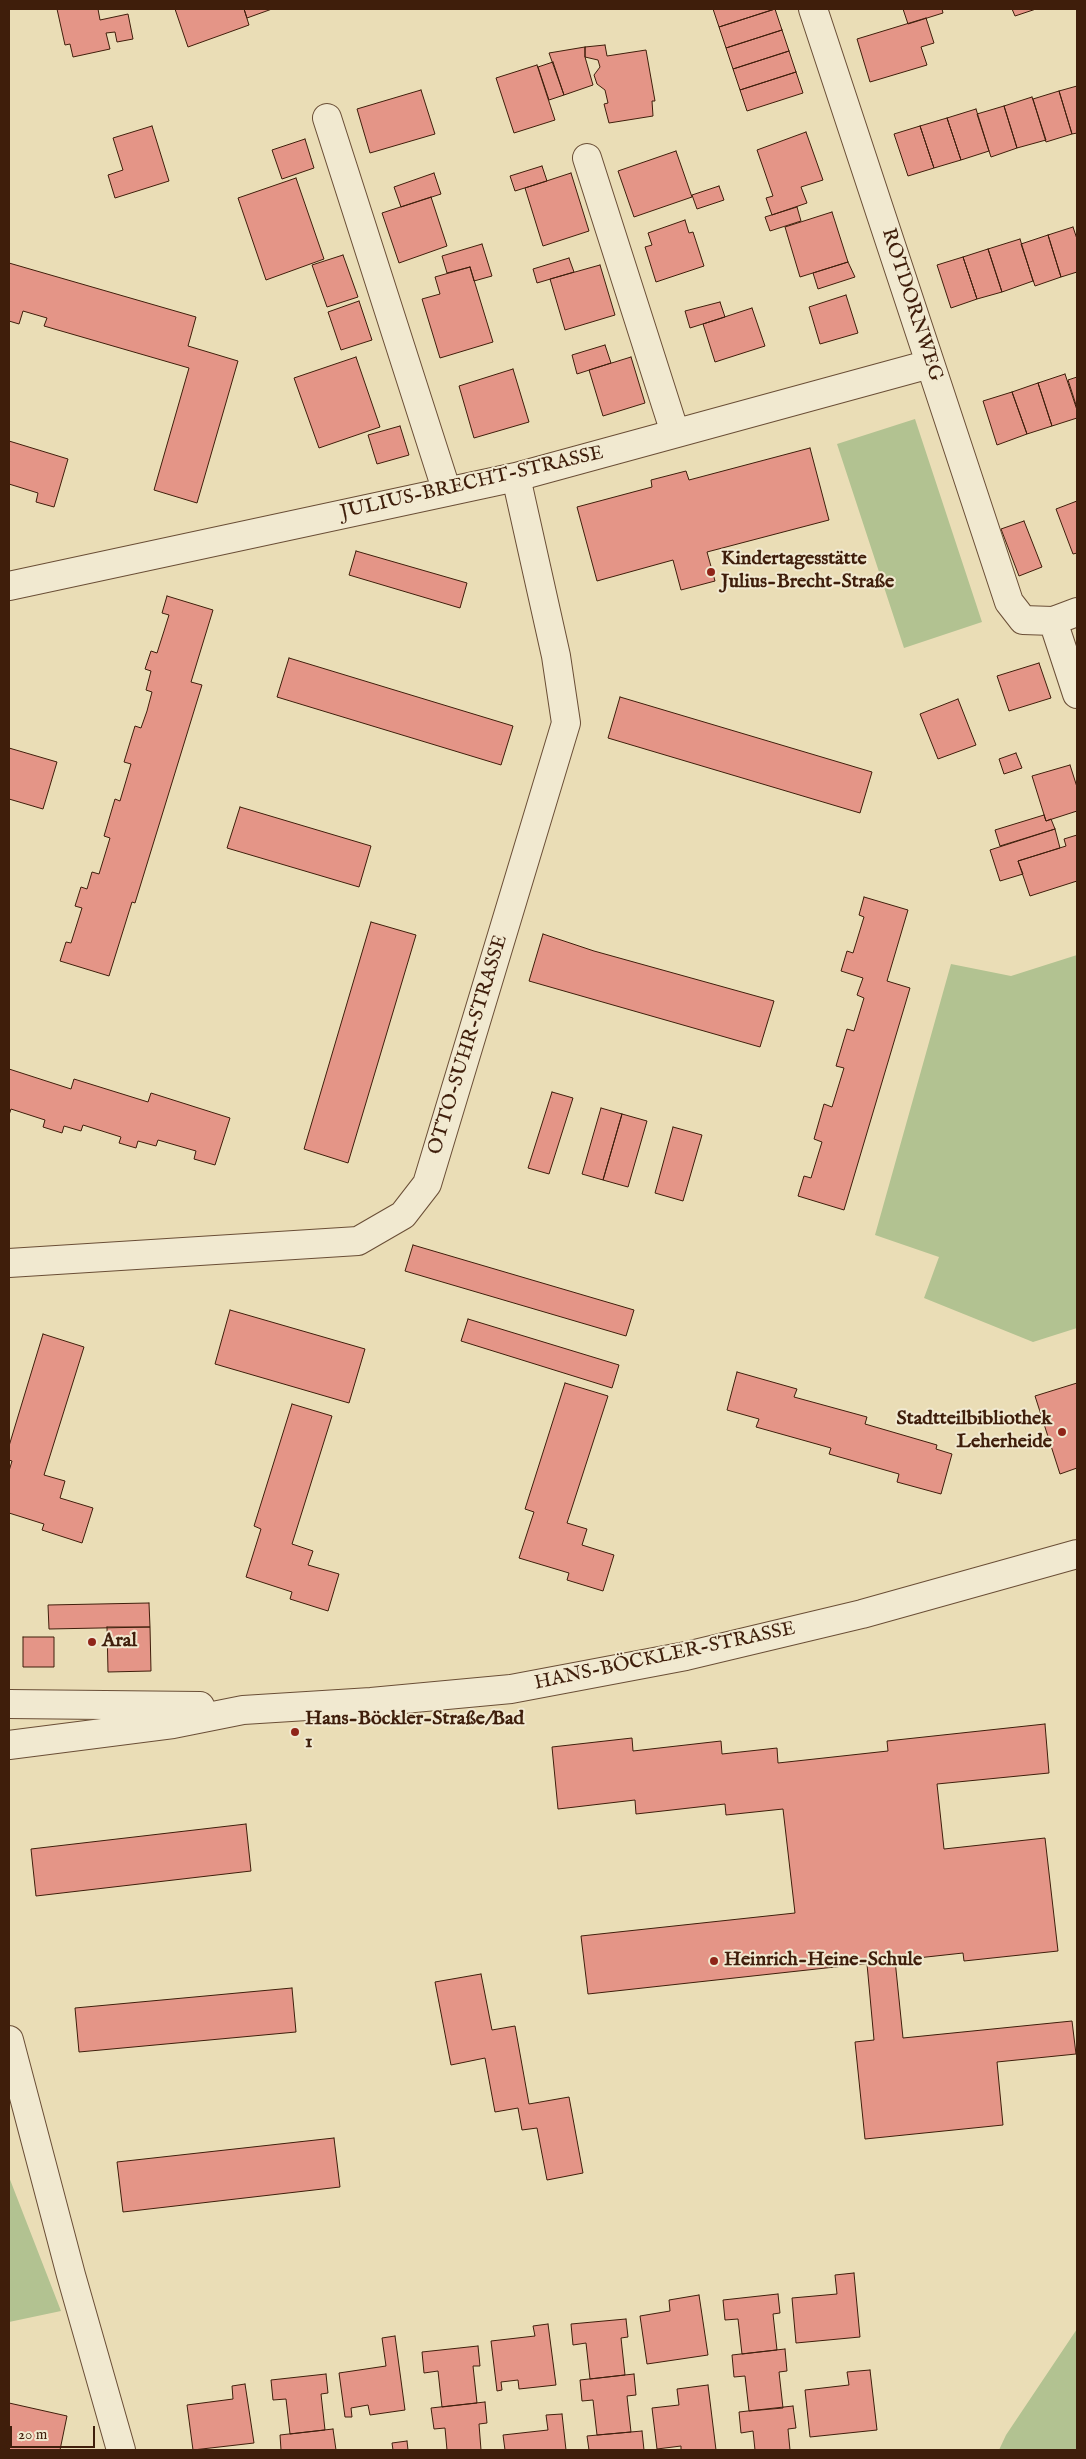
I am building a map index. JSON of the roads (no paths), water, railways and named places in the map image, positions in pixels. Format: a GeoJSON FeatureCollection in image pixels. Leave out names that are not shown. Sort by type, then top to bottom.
{"type":"FeatureCollection","features":[{"type":"Feature","properties":{"kind":"street","name":"ROTDORNWEG"},"geometry":{"type":"LineString","coordinates":[[813,9],[1009,602],[1023,620],[1065,616]]}},
{"type":"Feature","properties":{"kind":"street"},"geometry":{"type":"LineString","coordinates":[[327,118],[447,492]]}},
{"type":"Feature","properties":{"kind":"street"},"geometry":{"type":"LineString","coordinates":[[587,158],[675,433]]}},
{"type":"Feature","properties":{"kind":"street","name":"JULIUS-BRECHT-STRASSE"},"geometry":{"type":"LineString","coordinates":[[9,586],[516,477],[930,364]]}},
{"type":"Feature","properties":{"kind":"street","name":"OTTO-SUHR-STRASSE"},"geometry":{"type":"LineString","coordinates":[[9,1263],[358,1241],[403,1215],[427,1184],[566,722],[556,656],[516,477]]}},
{"type":"Feature","properties":{"kind":"street"},"geometry":{"type":"LineString","coordinates":[[1065,616],[1077,694]]}},
{"type":"Feature","properties":{"kind":"street","name":"HANS-BÖCKLER-STRASSE"},"geometry":{"type":"LineString","coordinates":[[9,1745],[173,1724],[243,1710],[437,1697],[521,1687],[686,1656],[862,1614],[1077,1554]]}},
{"type":"Feature","properties":{"kind":"street","name":"HANS-BÖCKLER-STRASSE"},"geometry":{"type":"LineString","coordinates":[[9,1704],[208,1706],[243,1710]]}},
{"type":"Feature","properties":{"kind":"street"},"geometry":{"type":"LineString","coordinates":[[9,2040],[71,2275],[120,2450]]}},
{"type":"Feature","properties":{"kind":"place","name":"Kindertagesstätte Julius-Brecht-Straße"},"geometry":{"type":"Point","coordinates":[711,572]}},
{"type":"Feature","properties":{"kind":"place","name":"Stadtteilbibliothek Leherheide"},"geometry":{"type":"Point","coordinates":[1062,1432]}},
{"type":"Feature","properties":{"kind":"place","name":"Aral"},"geometry":{"type":"Point","coordinates":[92,1642]}},
{"type":"Feature","properties":{"kind":"place","name":"Hans-Böckler-Straße/Bad 1"},"geometry":{"type":"Point","coordinates":[295,1732]}},
{"type":"Feature","properties":{"kind":"place","name":"Heinrich-Heine-Schule"},"geometry":{"type":"Point","coordinates":[714,1961]}}]}
